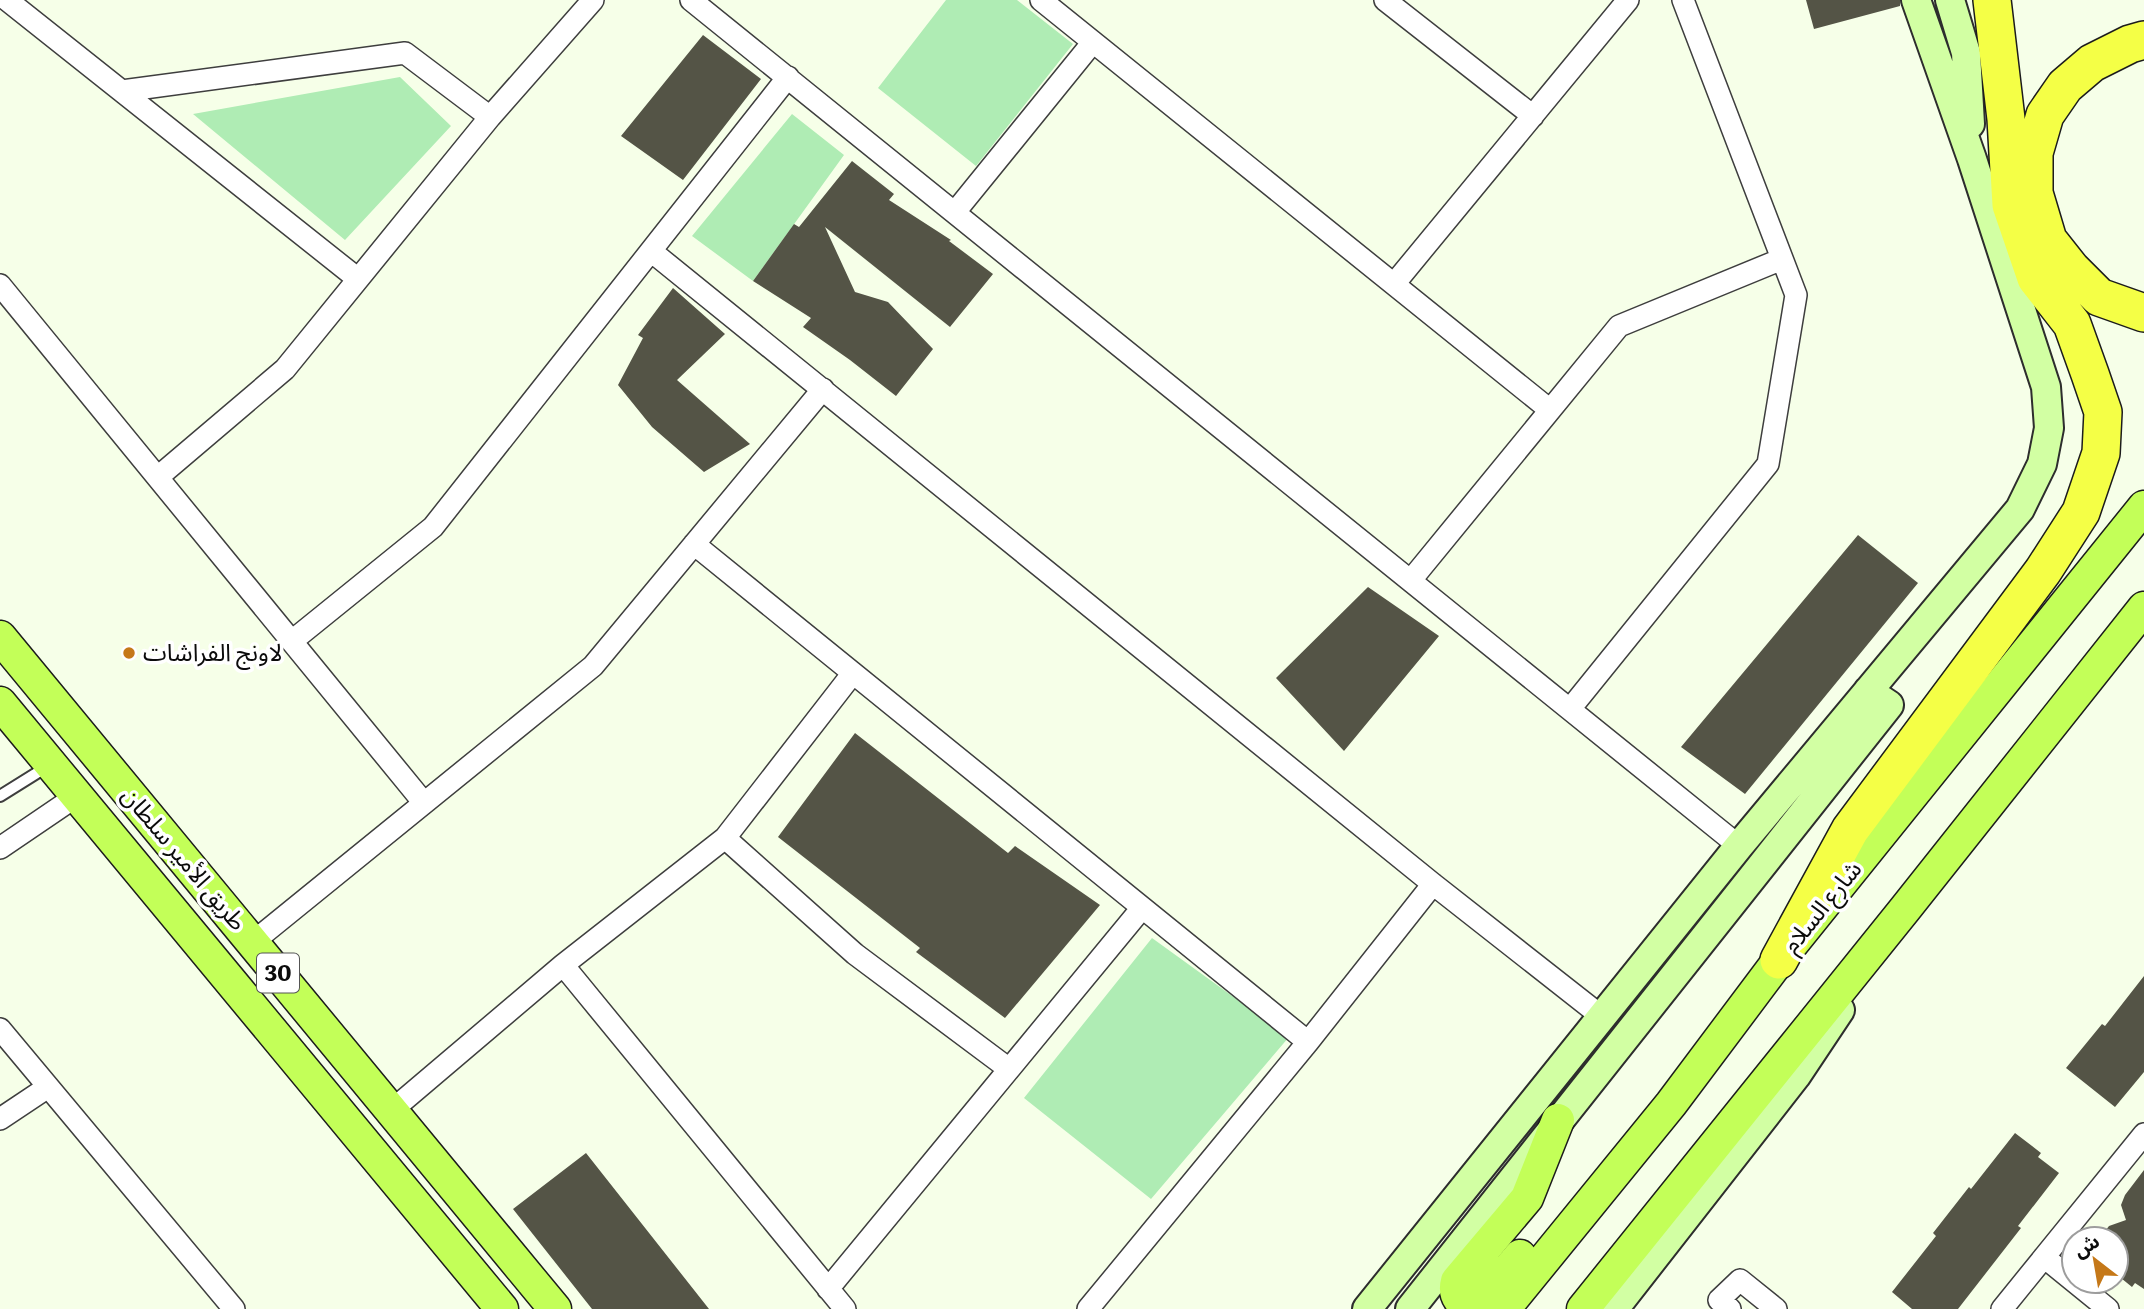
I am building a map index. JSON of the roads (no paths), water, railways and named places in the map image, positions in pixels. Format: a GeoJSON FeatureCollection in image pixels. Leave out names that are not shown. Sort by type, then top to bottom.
{"type":"FeatureCollection","features":[{"type":"Feature","properties":{"kind":"highway"},"geometry":{"type":"LineString","coordinates":[[1779,960],[1850,830],[2043,571],[2081,512],[2101,453],[2102,412],[2072,324],[2036,278],[2011,205],[2006,119],[1992,0]]}},
{"type":"Feature","properties":{"kind":"highway"},"geometry":{"type":"LineString","coordinates":[[2144,40],[2092,63],[2065,86],[2045,115],[2034,153],[2034,193],[2048,240],[2071,269],[2099,298],[2144,313]]}},
{"type":"Feature","properties":{"kind":"main road"},"geometry":{"type":"LineString","coordinates":[[1367,1309],[1739,846],[2020,509],[2042,464],[2049,428],[2046,387],[1972,159],[1916,0]]}},
{"type":"Feature","properties":{"kind":"main road"},"geometry":{"type":"LineString","coordinates":[[1950,0],[1966,53],[1972,159]]}},
{"type":"Feature","properties":{"kind":"main road","name":"شارع السلام"},"geometry":{"type":"LineString","coordinates":[[1504,1309],[1671,1104],[1779,960],[2144,507]]}},
{"type":"Feature","properties":{"kind":"main road"},"geometry":{"type":"LineString","coordinates":[[1583,1309],[2144,608]]}},
{"type":"Feature","properties":{"kind":"main road","name":"طريق الأمير سلطان"},"geometry":{"type":"LineString","coordinates":[[0,637],[555,1309]]}},
{"type":"Feature","properties":{"kind":"main road"},"geometry":{"type":"LineString","coordinates":[[1409,1309],[1889,705],[1868,691]]}},
{"type":"Feature","properties":{"kind":"main road","name":"طريق الأمير سلطان"},"geometry":{"type":"LineString","coordinates":[[2,709],[78,795],[502,1309]]}},
{"type":"Feature","properties":{"kind":"main road"},"geometry":{"type":"LineString","coordinates":[[1614,1309],[1796,1076],[1905,909]]}},
{"type":"Feature","properties":{"kind":"main road"},"geometry":{"type":"LineString","coordinates":[[1558,1121],[1527,1198],[1457,1281],[1455,1289],[1459,1301],[1466,1306],[1481,1302],[1565,1202],[1671,1104]]}},
{"type":"Feature","properties":{"kind":"street"},"geometry":{"type":"LineString","coordinates":[[7,0],[358,279]]}},
{"type":"Feature","properties":{"kind":"street"},"geometry":{"type":"LineString","coordinates":[[158,477],[285,369],[490,117],[593,0]]}},
{"type":"Feature","properties":{"kind":"street"},"geometry":{"type":"LineString","coordinates":[[691,0],[1739,846]]}},
{"type":"Feature","properties":{"kind":"street"},"geometry":{"type":"LineString","coordinates":[[1041,0],[1550,410]]}},
{"type":"Feature","properties":{"kind":"street"},"geometry":{"type":"LineString","coordinates":[[1385,0],[1533,116]]}},
{"type":"Feature","properties":{"kind":"street"},"geometry":{"type":"LineString","coordinates":[[1394,284],[1628,0]]}},
{"type":"Feature","properties":{"kind":"street"},"geometry":{"type":"LineString","coordinates":[[1570,709],[1768,464],[1796,295],[1683,0]]}},
{"type":"Feature","properties":{"kind":"street"},"geometry":{"type":"LineString","coordinates":[[955,212],[1093,42]]}},
{"type":"Feature","properties":{"kind":"street"},"geometry":{"type":"LineString","coordinates":[[122,92],[405,53],[490,117]]}},
{"type":"Feature","properties":{"kind":"street"},"geometry":{"type":"LineString","coordinates":[[292,641],[432,527],[788,77]]}},
{"type":"Feature","properties":{"kind":"street"},"geometry":{"type":"LineString","coordinates":[[651,251],[1433,884],[1601,1016]]}},
{"type":"Feature","properties":{"kind":"street"},"geometry":{"type":"LineString","coordinates":[[1410,580],[1619,326],[1782,259]]}},
{"type":"Feature","properties":{"kind":"street"},"geometry":{"type":"LineString","coordinates":[[0,285],[424,803]]}},
{"type":"Feature","properties":{"kind":"street"},"geometry":{"type":"LineString","coordinates":[[253,943],[593,666],[823,389]]}},
{"type":"Feature","properties":{"kind":"street"},"geometry":{"type":"LineString","coordinates":[[694,544],[1308,1042]]}},
{"type":"Feature","properties":{"kind":"street"},"geometry":{"type":"LineString","coordinates":[[391,1111],[563,965],[725,838],[853,673]]}},
{"type":"Feature","properties":{"kind":"street"},"geometry":{"type":"LineString","coordinates":[[0,848],[78,795]]}},
{"type":"Feature","properties":{"kind":"street"},"geometry":{"type":"LineString","coordinates":[[725,838],[855,954],[1009,1069]]}},
{"type":"Feature","properties":{"kind":"street"},"geometry":{"type":"LineString","coordinates":[[1088,1309],[1308,1042],[1433,884]]}},
{"type":"Feature","properties":{"kind":"street"},"geometry":{"type":"LineString","coordinates":[[828,1289],[1142,908]]}},
{"type":"Feature","properties":{"kind":"street"},"geometry":{"type":"LineString","coordinates":[[563,965],[845,1309]]}},
{"type":"Feature","properties":{"kind":"street"},"geometry":{"type":"LineString","coordinates":[[0,1029],[234,1309]]}},
{"type":"Feature","properties":{"kind":"street"},"geometry":{"type":"LineString","coordinates":[[0,1119],[48,1087]]}},
{"type":"Feature","properties":{"kind":"street"},"geometry":{"type":"LineString","coordinates":[[2002,1309],[2144,1133]]}},
{"type":"Feature","properties":{"kind":"street"},"geometry":{"type":"LineString","coordinates":[[2044,1257],[2108,1309]]}},
{"type":"Feature","properties":{"kind":"street"},"geometry":{"type":"LineString","coordinates":[[1720,1306],[1740,1280],[1776,1309]]}},
{"type":"Feature","properties":{"kind":"lane"},"geometry":{"type":"LineString","coordinates":[[0,796],[51,764]]}},
{"type":"Feature","properties":{"kind":"place","name":"لاونج الفراشات"},"geometry":{"type":"Point","coordinates":[129,653]}}]}
